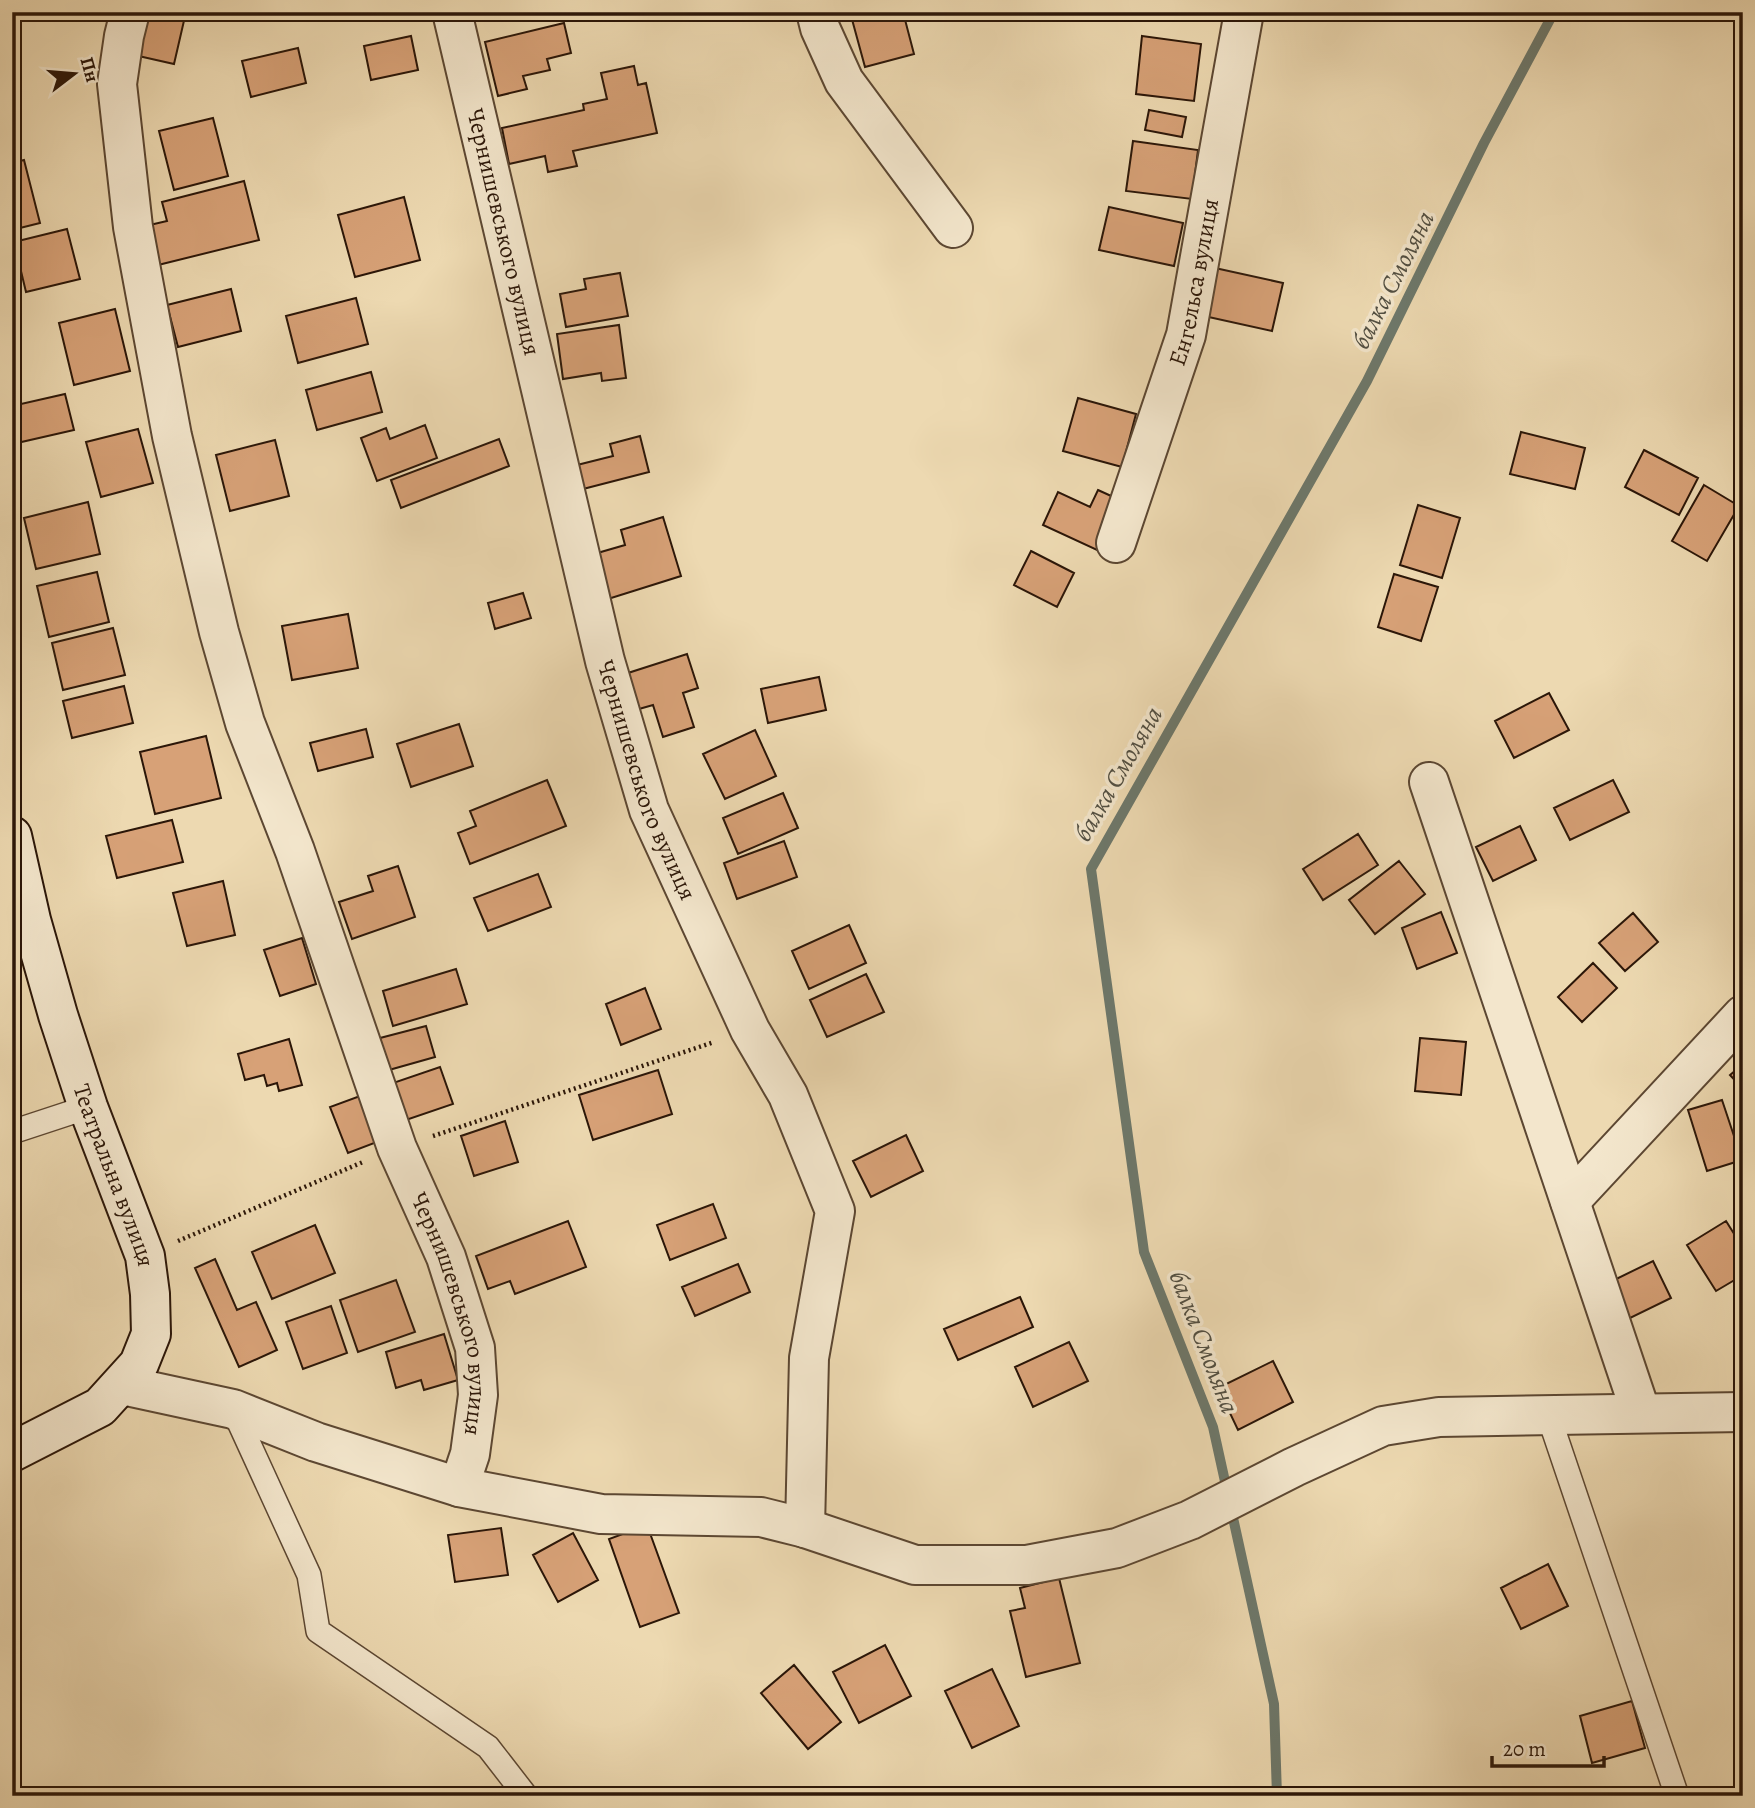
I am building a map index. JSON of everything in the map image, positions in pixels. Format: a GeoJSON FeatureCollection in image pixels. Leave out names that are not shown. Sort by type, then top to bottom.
{"type":"FeatureCollection","features":[{"type":"Feature","properties":{"kind":"street","name":"Чернишевського вулиця"},"geometry":{"type":"LineString","coordinates":[[130,12],[117,84],[133,228],[172,436],[219,632],[245,723],[299,862],[397,1148],[446,1257],[475,1348],[478,1395],[470,1454],[459,1487]]}},
{"type":"Feature","properties":{"kind":"street","name":"Чернишевського вулиця"},"geometry":{"type":"LineString","coordinates":[[452,12],[605,662],[649,810],[750,1030],[788,1096],[835,1212],[809,1358],[805,1528]]}},
{"type":"Feature","properties":{"kind":"street"},"geometry":{"type":"LineString","coordinates":[[816,12],[820,28],[844,81],[953,228]]}},
{"type":"Feature","properties":{"kind":"street","name":"Енгельса вулиця"},"geometry":{"type":"LineString","coordinates":[[1116,543],[1186,335],[1244,12]]}},
{"type":"Feature","properties":{"kind":"street"},"geometry":{"type":"LineString","coordinates":[[1429,782],[1641,1413]]}},
{"type":"Feature","properties":{"kind":"street","name":"Театральна вулиця"},"geometry":{"type":"LineString","coordinates":[[12,836],[44,968],[88,1107],[145,1256],[151,1334],[139,1364],[100,1407],[12,1452]]}},
{"type":"Feature","properties":{"kind":"street"},"geometry":{"type":"LineString","coordinates":[[1570,1201],[1743,1015]]}},
{"type":"Feature","properties":{"kind":"street"},"geometry":{"type":"LineString","coordinates":[[122,1385],[233,1409],[316,1442],[459,1487],[601,1514],[761,1517],[805,1528],[915,1565],[1027,1565],[1117,1548],[1190,1520],[1294,1467],[1383,1426],[1439,1417],[1743,1412]]}},
{"type":"Feature","properties":{"kind":"lane"},"geometry":{"type":"LineString","coordinates":[[12,1132],[88,1107]]}},
{"type":"Feature","properties":{"kind":"lane"},"geometry":{"type":"LineString","coordinates":[[233,1409],[309,1575],[318,1631],[488,1747],[526,1796]]}},
{"type":"Feature","properties":{"kind":"lane"},"geometry":{"type":"LineString","coordinates":[[1548,1414],[1677,1796]]}},
{"type":"Feature","properties":{"kind":"path"},"geometry":{"type":"LineString","coordinates":[[145,1256],[397,1148],[750,1030]]}},
{"type":"Feature","properties":{"kind":"building"},"geometry":{"type":"Polygon","coordinates":[[[143,12],[186,12],[174,64],[134,55],[143,12]]]}},
{"type":"Feature","properties":{"kind":"building"},"geometry":{"type":"Polygon","coordinates":[[[850,12],[903,12],[914,54],[865,67],[850,12]]]}},
{"type":"Feature","properties":{"kind":"building"},"geometry":{"type":"Polygon","coordinates":[[[564,23],[571,53],[547,59],[550,70],[523,76],[527,89],[498,96],[485,42],[564,23]]]}},
{"type":"Feature","properties":{"kind":"building"},"geometry":{"type":"Polygon","coordinates":[[[411,36],[418,70],[371,80],[364,46],[411,36]]]}},
{"type":"Feature","properties":{"kind":"building"},"geometry":{"type":"Polygon","coordinates":[[[1142,36],[1201,44],[1194,101],[1136,94],[1142,36]]]}},
{"type":"Feature","properties":{"kind":"building"},"geometry":{"type":"Polygon","coordinates":[[[298,48],[306,83],[251,97],[242,61],[298,48]]]}},
{"type":"Feature","properties":{"kind":"building"},"geometry":{"type":"Polygon","coordinates":[[[634,66],[638,85],[646,83],[657,133],[573,151],[577,166],[548,172],[545,156],[509,164],[502,128],[584,110],[583,104],[607,99],[601,73],[634,66]]]}},
{"type":"Feature","properties":{"kind":"building"},"geometry":{"type":"Polygon","coordinates":[[[1149,110],[1186,117],[1182,137],[1145,130],[1149,110]]]}},
{"type":"Feature","properties":{"kind":"building"},"geometry":{"type":"Polygon","coordinates":[[[213,118],[228,176],[174,190],[159,131],[213,118]]]}},
{"type":"Feature","properties":{"kind":"building"},"geometry":{"type":"Polygon","coordinates":[[[1133,141],[1198,150],[1192,199],[1126,191],[1133,141]]]}},
{"type":"Feature","properties":{"kind":"building"},"geometry":{"type":"Polygon","coordinates":[[[24,160],[40,223],[12,230],[12,163],[24,160]]]}},
{"type":"Feature","properties":{"kind":"building"},"geometry":{"type":"Polygon","coordinates":[[[244,181],[259,240],[150,267],[141,227],[167,221],[162,202],[244,181]]]}},
{"type":"Feature","properties":{"kind":"building"},"geometry":{"type":"Polygon","coordinates":[[[404,197],[420,260],[355,277],[338,215],[404,197]]]}},
{"type":"Feature","properties":{"kind":"building"},"geometry":{"type":"Polygon","coordinates":[[[1109,207],[1183,223],[1174,266],[1099,250],[1109,207]]]}},
{"type":"Feature","properties":{"kind":"building"},"geometry":{"type":"Polygon","coordinates":[[[67,229],[80,279],[26,292],[14,242],[67,229]]]}},
{"type":"Feature","properties":{"kind":"building"},"geometry":{"type":"Polygon","coordinates":[[[1215,268],[1283,283],[1272,331],[1204,316],[1215,268]]]}},
{"type":"Feature","properties":{"kind":"building"},"geometry":{"type":"Polygon","coordinates":[[[620,273],[628,316],[566,327],[560,294],[586,289],[584,279],[620,273]]]}},
{"type":"Feature","properties":{"kind":"building"},"geometry":{"type":"Polygon","coordinates":[[[231,289],[241,331],[178,347],[167,305],[231,289]]]}},
{"type":"Feature","properties":{"kind":"building"},"geometry":{"type":"Polygon","coordinates":[[[356,298],[368,344],[298,363],[286,316],[356,298]]]}},
{"type":"Feature","properties":{"kind":"building"},"geometry":{"type":"Polygon","coordinates":[[[115,309],[130,371],[74,385],[59,323],[115,309]]]}},
{"type":"Feature","properties":{"kind":"building"},"geometry":{"type":"Polygon","coordinates":[[[619,325],[626,378],[602,381],[601,373],[563,379],[557,334],[619,325]]]}},
{"type":"Feature","properties":{"kind":"building"},"geometry":{"type":"Polygon","coordinates":[[[371,372],[382,412],[317,430],[306,390],[371,372]]]}},
{"type":"Feature","properties":{"kind":"building"},"geometry":{"type":"Polygon","coordinates":[[[65,394],[74,430],[17,443],[12,424],[12,406],[65,394]]]}},
{"type":"Feature","properties":{"kind":"building"},"geometry":{"type":"Polygon","coordinates":[[[1078,398],[1136,414],[1122,467],[1063,451],[1078,398]]]}},
{"type":"Feature","properties":{"kind":"building"},"geometry":{"type":"Polygon","coordinates":[[[425,425],[437,458],[377,481],[361,438],[386,428],[390,439],[425,425]]]}},
{"type":"Feature","properties":{"kind":"building"},"geometry":{"type":"Polygon","coordinates":[[[138,429],[153,483],[101,497],[86,442],[138,429]]]}},
{"type":"Feature","properties":{"kind":"building"},"geometry":{"type":"Polygon","coordinates":[[[1521,432],[1585,448],[1575,489],[1510,474],[1521,432]]]}},
{"type":"Feature","properties":{"kind":"building"},"geometry":{"type":"Polygon","coordinates":[[[640,436],[649,472],[583,489],[577,465],[613,456],[610,444],[640,436]]]}},
{"type":"Feature","properties":{"kind":"building"},"geometry":{"type":"Polygon","coordinates":[[[499,439],[509,466],[401,508],[391,480],[499,439]]]}},
{"type":"Feature","properties":{"kind":"building"},"geometry":{"type":"Polygon","coordinates":[[[275,440],[289,496],[230,511],[216,455],[275,440]]]}},
{"type":"Feature","properties":{"kind":"building"},"geometry":{"type":"Polygon","coordinates":[[[1644,450],[1698,478],[1679,515],[1625,487],[1644,450]]]}},
{"type":"Feature","properties":{"kind":"building"},"geometry":{"type":"Polygon","coordinates":[[[1704,485],[1739,506],[1707,561],[1672,541],[1704,485]]]}},
{"type":"Feature","properties":{"kind":"building"},"geometry":{"type":"Polygon","coordinates":[[[1098,490],[1120,500],[1097,550],[1043,525],[1058,492],[1090,507],[1098,490]]]}},
{"type":"Feature","properties":{"kind":"building"},"geometry":{"type":"Polygon","coordinates":[[[88,502],[100,554],[36,569],[24,518],[88,502]]]}},
{"type":"Feature","properties":{"kind":"building"},"geometry":{"type":"Polygon","coordinates":[[[1418,505],[1460,518],[1442,578],[1400,565],[1418,505]]]}},
{"type":"Feature","properties":{"kind":"building"},"geometry":{"type":"Polygon","coordinates":[[[663,517],[681,576],[608,599],[594,554],[625,545],[621,530],[663,517]]]}},
{"type":"Feature","properties":{"kind":"building"},"geometry":{"type":"Polygon","coordinates":[[[1031,551],[1074,573],[1057,607],[1014,585],[1031,551]]]}},
{"type":"Feature","properties":{"kind":"building"},"geometry":{"type":"Polygon","coordinates":[[[97,572],[109,622],[49,637],[37,586],[97,572]]]}},
{"type":"Feature","properties":{"kind":"building"},"geometry":{"type":"Polygon","coordinates":[[[1394,574],[1438,587],[1421,641],[1378,627],[1394,574]]]}},
{"type":"Feature","properties":{"kind":"building"},"geometry":{"type":"Polygon","coordinates":[[[523,593],[531,618],[495,629],[488,603],[523,593]]]}},
{"type":"Feature","properties":{"kind":"building"},"geometry":{"type":"Polygon","coordinates":[[[348,614],[358,668],[292,680],[282,626],[348,614]]]}},
{"type":"Feature","properties":{"kind":"building"},"geometry":{"type":"Polygon","coordinates":[[[113,628],[125,675],[63,690],[52,643],[113,628]]]}},
{"type":"Feature","properties":{"kind":"building"},"geometry":{"type":"Polygon","coordinates":[[[687,654],[698,688],[683,693],[694,727],[663,737],[653,705],[639,709],[628,673],[687,654]]]}},
{"type":"Feature","properties":{"kind":"building"},"geometry":{"type":"Polygon","coordinates":[[[819,677],[826,710],[768,723],[761,689],[819,677]]]}},
{"type":"Feature","properties":{"kind":"building"},"geometry":{"type":"Polygon","coordinates":[[[124,686],[133,723],[72,738],[63,701],[124,686]]]}},
{"type":"Feature","properties":{"kind":"building"},"geometry":{"type":"Polygon","coordinates":[[[1549,693],[1569,730],[1514,758],[1495,721],[1549,693]]]}},
{"type":"Feature","properties":{"kind":"building"},"geometry":{"type":"Polygon","coordinates":[[[459,724],[473,766],[411,787],[397,744],[459,724]]]}},
{"type":"Feature","properties":{"kind":"building"},"geometry":{"type":"Polygon","coordinates":[[[366,729],[373,757],[318,771],[310,743],[366,729]]]}},
{"type":"Feature","properties":{"kind":"building"},"geometry":{"type":"Polygon","coordinates":[[[755,730],[776,776],[725,799],[703,754],[755,730]]]}},
{"type":"Feature","properties":{"kind":"building"},"geometry":{"type":"Polygon","coordinates":[[[206,736],[221,798],[155,814],[140,752],[206,736]]]}},
{"type":"Feature","properties":{"kind":"building"},"geometry":{"type":"Polygon","coordinates":[[[547,780],[566,826],[470,864],[458,833],[476,826],[470,811],[547,780]]]}},
{"type":"Feature","properties":{"kind":"building"},"geometry":{"type":"Polygon","coordinates":[[[1613,780],[1629,812],[1570,840],[1554,808],[1613,780]]]}},
{"type":"Feature","properties":{"kind":"building"},"geometry":{"type":"Polygon","coordinates":[[[783,793],[798,828],[738,854],[723,818],[783,793]]]}},
{"type":"Feature","properties":{"kind":"building"},"geometry":{"type":"Polygon","coordinates":[[[172,820],[183,862],[117,878],[106,836],[172,820]]]}},
{"type":"Feature","properties":{"kind":"building"},"geometry":{"type":"Polygon","coordinates":[[[1520,826],[1536,860],[1493,881],[1476,847],[1520,826]]]}},
{"type":"Feature","properties":{"kind":"building"},"geometry":{"type":"Polygon","coordinates":[[[1358,834],[1378,865],[1323,900],[1303,869],[1358,834]]]}},
{"type":"Feature","properties":{"kind":"building"},"geometry":{"type":"Polygon","coordinates":[[[784,841],[797,877],[737,899],[724,863],[784,841]]]}},
{"type":"Feature","properties":{"kind":"building"},"geometry":{"type":"Polygon","coordinates":[[[1399,861],[1425,894],[1375,934],[1349,900],[1399,861]]]}},
{"type":"Feature","properties":{"kind":"building"},"geometry":{"type":"Polygon","coordinates":[[[398,866],[415,917],[352,939],[339,902],[373,891],[368,876],[398,866]]]}},
{"type":"Feature","properties":{"kind":"building"},"geometry":{"type":"Polygon","coordinates":[[[538,874],[551,907],[488,931],[474,898],[538,874]]]}},
{"type":"Feature","properties":{"kind":"building"},"geometry":{"type":"Polygon","coordinates":[[[223,881],[235,935],[187,946],[173,893],[223,881]]]}},
{"type":"Feature","properties":{"kind":"building"},"geometry":{"type":"Polygon","coordinates":[[[1441,912],[1457,953],[1417,969],[1402,928],[1441,912]]]}},
{"type":"Feature","properties":{"kind":"building"},"geometry":{"type":"Polygon","coordinates":[[[1633,913],[1658,942],[1625,971],[1599,943],[1633,913]]]}},
{"type":"Feature","properties":{"kind":"building"},"geometry":{"type":"Polygon","coordinates":[[[849,925],[866,963],[809,989],[792,951],[849,925]]]}},
{"type":"Feature","properties":{"kind":"building"},"geometry":{"type":"Polygon","coordinates":[[[302,938],[316,984],[280,996],[264,950],[302,938]]]}},
{"type":"Feature","properties":{"kind":"building"},"geometry":{"type":"Polygon","coordinates":[[[1593,963],[1617,988],[1582,1022],[1558,997],[1593,963]]]}},
{"type":"Feature","properties":{"kind":"building"},"geometry":{"type":"Polygon","coordinates":[[[456,969],[467,1004],[393,1026],[383,991],[456,969]]]}},
{"type":"Feature","properties":{"kind":"building"},"geometry":{"type":"Polygon","coordinates":[[[866,974],[884,1012],[827,1037],[810,1000],[866,974]]]}},
{"type":"Feature","properties":{"kind":"building"},"geometry":{"type":"Polygon","coordinates":[[[645,988],[661,1029],[621,1045],[606,1004],[645,988]]]}},
{"type":"Feature","properties":{"kind":"building"},"geometry":{"type":"Polygon","coordinates":[[[426,1026],[435,1057],[389,1070],[380,1038],[426,1026]]]}},
{"type":"Feature","properties":{"kind":"building"},"geometry":{"type":"Polygon","coordinates":[[[1420,1038],[1466,1042],[1461,1095],[1415,1091],[1420,1038]]]}},
{"type":"Feature","properties":{"kind":"building"},"geometry":{"type":"Polygon","coordinates":[[[289,1039],[302,1085],[279,1091],[277,1083],[267,1086],[264,1075],[245,1080],[238,1054],[289,1039]]]}},
{"type":"Feature","properties":{"kind":"building"},"geometry":{"type":"Polygon","coordinates":[[[1743,1064],[1743,1089],[1730,1075],[1743,1064]]]}},
{"type":"Feature","properties":{"kind":"building"},"geometry":{"type":"Polygon","coordinates":[[[440,1067],[453,1104],[403,1121],[390,1084],[440,1067]]]}},
{"type":"Feature","properties":{"kind":"building"},"geometry":{"type":"Polygon","coordinates":[[[658,1070],[672,1114],[593,1140],[579,1095],[658,1070]]]}},
{"type":"Feature","properties":{"kind":"building"},"geometry":{"type":"Polygon","coordinates":[[[360,1096],[377,1142],[348,1153],[330,1107],[360,1096]]]}},
{"type":"Feature","properties":{"kind":"building"},"geometry":{"type":"Polygon","coordinates":[[[1722,1100],[1742,1160],[1707,1171],[1688,1110],[1722,1100]]]}},
{"type":"Feature","properties":{"kind":"building"},"geometry":{"type":"Polygon","coordinates":[[[505,1121],[518,1162],[474,1176],[461,1136],[505,1121]]]}},
{"type":"Feature","properties":{"kind":"building"},"geometry":{"type":"Polygon","coordinates":[[[906,1135],[923,1171],[871,1197],[853,1161],[906,1135]]]}},
{"type":"Feature","properties":{"kind":"building"},"geometry":{"type":"Polygon","coordinates":[[[713,1204],[726,1238],[670,1260],[657,1225],[713,1204]]]}},
{"type":"Feature","properties":{"kind":"building"},"geometry":{"type":"Polygon","coordinates":[[[568,1221],[586,1267],[515,1294],[510,1281],[488,1289],[476,1256],[568,1221]]]}},
{"type":"Feature","properties":{"kind":"building"},"geometry":{"type":"Polygon","coordinates":[[[1726,1221],[1743,1248],[1743,1275],[1716,1291],[1687,1245],[1726,1221]]]}},
{"type":"Feature","properties":{"kind":"building"},"geometry":{"type":"Polygon","coordinates":[[[315,1225],[335,1273],[272,1299],[252,1252],[315,1225]]]}},
{"type":"Feature","properties":{"kind":"building"},"geometry":{"type":"Polygon","coordinates":[[[215,1259],[237,1310],[256,1302],[277,1350],[239,1367],[195,1268],[215,1259]]]}},
{"type":"Feature","properties":{"kind":"building"},"geometry":{"type":"Polygon","coordinates":[[[1653,1261],[1671,1298],[1624,1321],[1606,1284],[1653,1261]]]}},
{"type":"Feature","properties":{"kind":"building"},"geometry":{"type":"Polygon","coordinates":[[[738,1264],[750,1292],[695,1316],[682,1287],[738,1264]]]}},
{"type":"Feature","properties":{"kind":"building"},"geometry":{"type":"Polygon","coordinates":[[[396,1280],[415,1332],[358,1352],[340,1300],[396,1280]]]}},
{"type":"Feature","properties":{"kind":"building"},"geometry":{"type":"Polygon","coordinates":[[[1020,1297],[1033,1327],[958,1360],[944,1329],[1020,1297]]]}},
{"type":"Feature","properties":{"kind":"building"},"geometry":{"type":"Polygon","coordinates":[[[331,1306],[347,1353],[303,1369],[286,1322],[331,1306]]]}},
{"type":"Feature","properties":{"kind":"building"},"geometry":{"type":"Polygon","coordinates":[[[444,1334],[458,1380],[424,1390],[421,1380],[396,1388],[386,1352],[444,1334]]]}},
{"type":"Feature","properties":{"kind":"building"},"geometry":{"type":"Polygon","coordinates":[[[1069,1342],[1088,1381],[1033,1407],[1015,1367],[1069,1342]]]}},
{"type":"Feature","properties":{"kind":"building"},"geometry":{"type":"Polygon","coordinates":[[[1273,1361],[1293,1402],[1238,1430],[1218,1388],[1273,1361]]]}},
{"type":"Feature","properties":{"kind":"building"},"geometry":{"type":"Polygon","coordinates":[[[647,1525],[679,1613],[640,1627],[609,1539],[647,1525]]]}},
{"type":"Feature","properties":{"kind":"building"},"geometry":{"type":"Polygon","coordinates":[[[501,1528],[508,1575],[455,1582],[448,1535],[501,1528]]]}},
{"type":"Feature","properties":{"kind":"building"},"geometry":{"type":"Polygon","coordinates":[[[573,1533],[598,1580],[558,1602],[533,1555],[573,1533]]]}},
{"type":"Feature","properties":{"kind":"building"},"geometry":{"type":"Polygon","coordinates":[[[1548,1564],[1568,1606],[1521,1629],[1501,1588],[1548,1564]]]}},
{"type":"Feature","properties":{"kind":"building"},"geometry":{"type":"Polygon","coordinates":[[[1059,1578],[1080,1663],[1026,1677],[1010,1611],[1025,1608],[1020,1588],[1059,1578]]]}},
{"type":"Feature","properties":{"kind":"building"},"geometry":{"type":"Polygon","coordinates":[[[885,1645],[911,1696],[859,1723],[833,1672],[885,1645]]]}},
{"type":"Feature","properties":{"kind":"building"},"geometry":{"type":"Polygon","coordinates":[[[794,1665],[841,1722],[808,1749],[761,1693],[794,1665]]]}},
{"type":"Feature","properties":{"kind":"building"},"geometry":{"type":"Polygon","coordinates":[[[992,1669],[1019,1726],[972,1748],[945,1691],[992,1669]]]}},
{"type":"Feature","properties":{"kind":"building"},"geometry":{"type":"Polygon","coordinates":[[[1632,1701],[1645,1748],[1592,1763],[1580,1716],[1632,1701]]]}},
{"type":"Feature","properties":{"kind":"waterway","name":"балка Смоляна"},"geometry":{"type":"LineString","coordinates":[[1277,1796],[1274,1704],[1213,1427],[1144,1252],[1091,869],[1367,381],[1484,143],[1554,12]]}}]}
